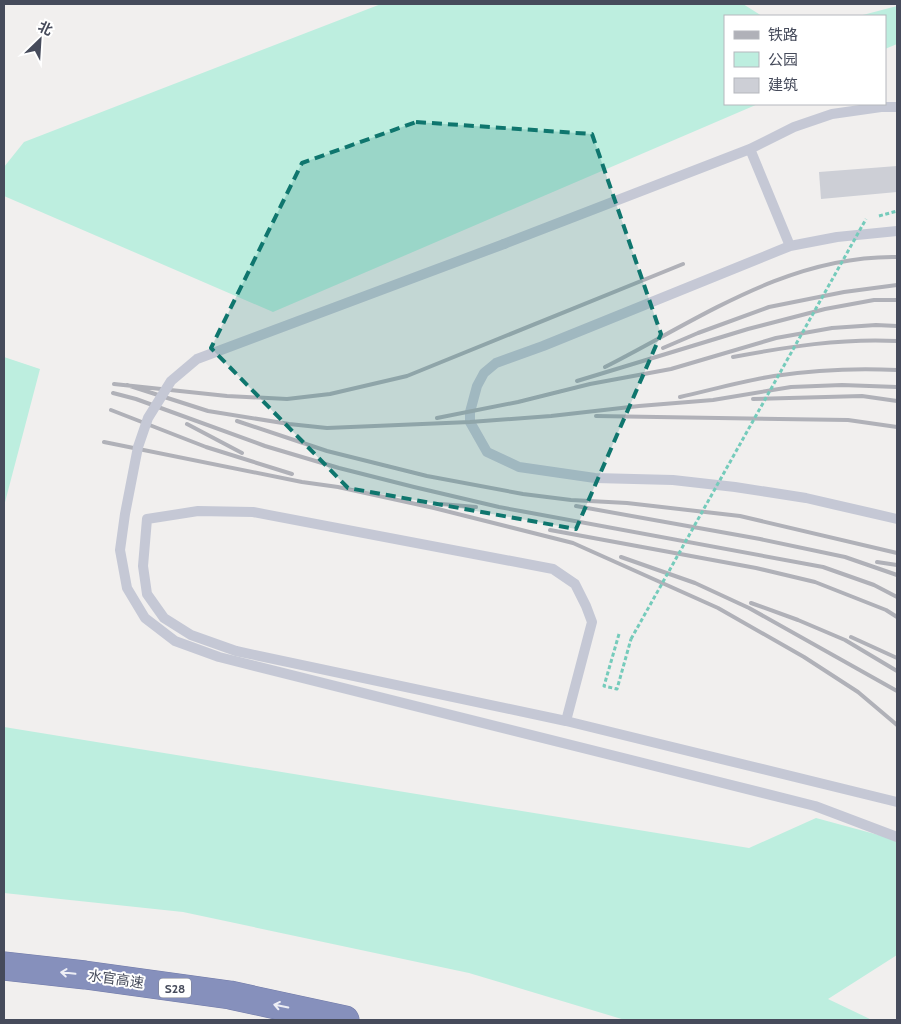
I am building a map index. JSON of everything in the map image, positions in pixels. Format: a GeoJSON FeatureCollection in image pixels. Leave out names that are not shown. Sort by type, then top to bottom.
{"type":"FeatureCollection","features":[{"type":"Feature","properties":{"kind":"highway","name":"水官高速"},"geometry":{"type":"LineString","coordinates":[[4,966],[85,975],[230,996],[345,1020]]}},
{"type":"Feature","properties":{"kind":"lane"},"geometry":{"type":"LineString","coordinates":[[897,107],[882,107],[832,114],[794,127],[750,149],[197,359],[171,381],[148,418],[138,448],[120,550],[127,588],[145,618],[175,641],[219,657],[814,806],[897,837]]}},
{"type":"Feature","properties":{"kind":"lane"},"geometry":{"type":"LineString","coordinates":[[750,149],[790,246]]}},
{"type":"Feature","properties":{"kind":"lane"},"geometry":{"type":"LineString","coordinates":[[897,231],[837,237],[790,246],[496,363],[484,372],[477,386],[470,412],[470,422],[487,452],[519,467],[595,478],[673,480],[735,487],[806,498],[897,519]]}},
{"type":"Feature","properties":{"kind":"lane"},"geometry":{"type":"LineString","coordinates":[[566,721],[592,622],[575,584],[553,569],[252,512],[198,511],[147,519],[143,566],[147,594],[164,618],[191,635],[236,651],[566,721],[897,802]]}},
{"type":"Feature","properties":{"kind":"path"},"geometry":{"type":"LineString","coordinates":[[619,634],[604,686],[617,688],[631,639],[866,219],[897,211]]}},
{"type":"Feature","properties":{"kind":"highlighted area"},"geometry":{"type":"Polygon","coordinates":[[[416,122],[592,134],[661,334],[576,529],[348,488],[211,348],[302,163],[416,122]]]}},
{"type":"Feature","properties":{"kind":"green space"},"geometry":{"type":"Polygon","coordinates":[[[381,4],[743,4],[760,15],[724,15],[724,105],[756,105],[273,312],[4,196],[4,167],[24,142],[381,4]]]}},
{"type":"Feature","properties":{"kind":"green space"},"geometry":{"type":"Polygon","coordinates":[[[897,6],[897,44],[886,49],[886,15],[863,15],[897,6]]]}},
{"type":"Feature","properties":{"kind":"green space"},"geometry":{"type":"Polygon","coordinates":[[[4,357],[40,369],[4,506],[4,357]]]}},
{"type":"Feature","properties":{"kind":"green space"},"geometry":{"type":"Polygon","coordinates":[[[4,727],[749,848],[816,818],[897,840],[897,955],[828,999],[872,1020],[625,1020],[469,973],[183,912],[4,893],[4,727]]]}},
{"type":"Feature","properties":{"kind":"building"},"geometry":{"type":"Polygon","coordinates":[[[897,166],[897,192],[821,199],[819,172],[897,166]]]}},
{"type":"Feature","properties":{"kind":"railway"},"geometry":{"type":"LineString","coordinates":[[605,367],[710,311],[781,279],[818,267],[857,259],[897,257]]}},
{"type":"Feature","properties":{"kind":"railway"},"geometry":{"type":"LineString","coordinates":[[114,384],[227,396],[287,399],[330,394],[407,376],[683,264]]}},
{"type":"Feature","properties":{"kind":"railway"},"geometry":{"type":"LineString","coordinates":[[663,348],[769,307],[844,292],[897,285]]}},
{"type":"Feature","properties":{"kind":"railway"},"geometry":{"type":"LineString","coordinates":[[577,381],[748,329],[825,309],[874,300],[897,300]]}},
{"type":"Feature","properties":{"kind":"railway"},"geometry":{"type":"LineString","coordinates":[[437,418],[518,402],[590,384],[671,369],[776,338],[832,328],[876,325],[897,326]]}},
{"type":"Feature","properties":{"kind":"railway"},"geometry":{"type":"LineString","coordinates":[[733,357],[835,342],[897,341]]}},
{"type":"Feature","properties":{"kind":"railway"},"geometry":{"type":"LineString","coordinates":[[680,397],[751,380],[804,372],[867,369],[897,370]]}},
{"type":"Feature","properties":{"kind":"railway"},"geometry":{"type":"LineString","coordinates":[[127,385],[208,411],[327,428],[470,422],[551,416],[713,400],[791,387],[842,385],[897,387]]}},
{"type":"Feature","properties":{"kind":"railway"},"geometry":{"type":"LineString","coordinates":[[113,393],[136,399],[265,446],[339,468],[499,507],[823,567],[874,585],[897,597]]}},
{"type":"Feature","properties":{"kind":"railway"},"geometry":{"type":"LineString","coordinates":[[753,399],[862,396],[897,401]]}},
{"type":"Feature","properties":{"kind":"railway"},"geometry":{"type":"LineString","coordinates":[[111,410],[206,447],[292,474]]}},
{"type":"Feature","properties":{"kind":"railway"},"geometry":{"type":"LineString","coordinates":[[596,416],[848,420],[897,427]]}},
{"type":"Feature","properties":{"kind":"railway"},"geometry":{"type":"LineString","coordinates":[[237,421],[327,451],[427,476],[523,494],[571,500],[627,503],[740,516],[897,553]]}},
{"type":"Feature","properties":{"kind":"railway"},"geometry":{"type":"LineString","coordinates":[[187,424],[242,453]]}},
{"type":"Feature","properties":{"kind":"railway"},"geometry":{"type":"LineString","coordinates":[[104,442],[302,482],[338,487],[434,508],[573,543],[718,608],[804,657],[858,692],[897,725]]}},
{"type":"Feature","properties":{"kind":"railway"},"geometry":{"type":"LineString","coordinates":[[441,504],[476,507]]}},
{"type":"Feature","properties":{"kind":"railway"},"geometry":{"type":"LineString","coordinates":[[576,506],[760,539],[845,557],[897,575]]}},
{"type":"Feature","properties":{"kind":"railway"},"geometry":{"type":"LineString","coordinates":[[550,530],[756,568],[815,582],[886,610],[897,617]]}},
{"type":"Feature","properties":{"kind":"railway"},"geometry":{"type":"LineString","coordinates":[[621,557],[695,583],[749,608],[897,691]]}},
{"type":"Feature","properties":{"kind":"railway"},"geometry":{"type":"LineString","coordinates":[[877,562],[897,565]]}},
{"type":"Feature","properties":{"kind":"railway"},"geometry":{"type":"LineString","coordinates":[[751,603],[845,640],[897,671]]}},
{"type":"Feature","properties":{"kind":"railway"},"geometry":{"type":"LineString","coordinates":[[851,637],[897,658]]}}]}
